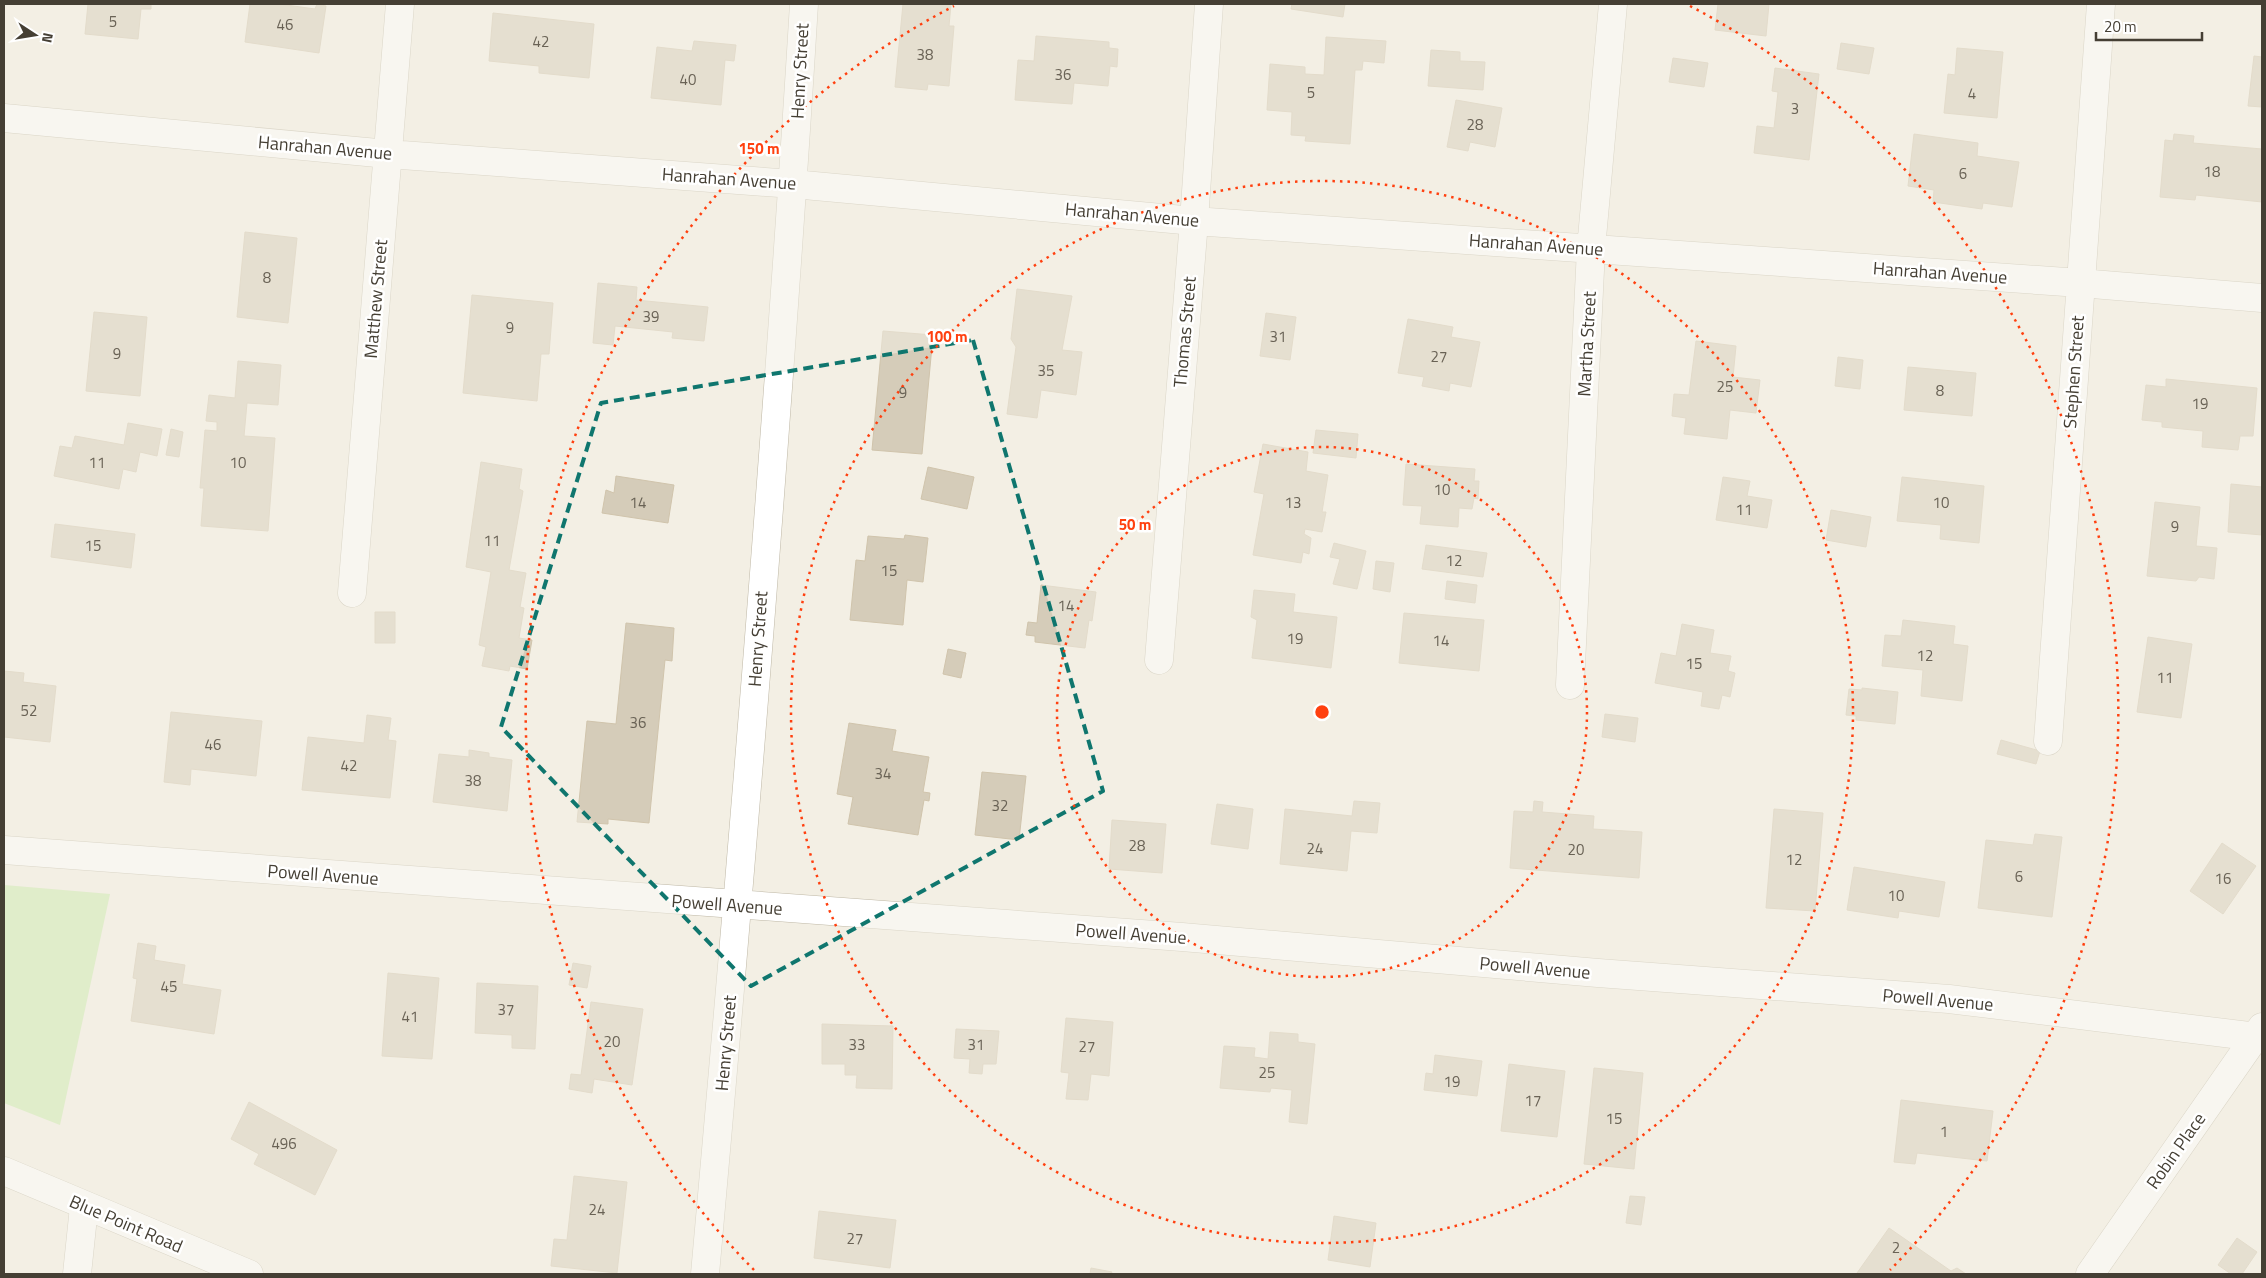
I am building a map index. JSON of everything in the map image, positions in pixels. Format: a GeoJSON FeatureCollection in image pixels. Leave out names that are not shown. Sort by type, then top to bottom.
{"type":"FeatureCollection","features":[{"type":"Feature","properties":{"kind":"street","name":"Matthew Street"},"geometry":{"type":"LineString","coordinates":[[352,593],[400,4]]}},
{"type":"Feature","properties":{"kind":"street","name":"Henry Street"},"geometry":{"type":"LineString","coordinates":[[705,1274],[738,906],[793,184],[804,4]]}},
{"type":"Feature","properties":{"kind":"street","name":"Thomas Street"},"geometry":{"type":"LineString","coordinates":[[1159,660],[1194,221],[1209,4]]}},
{"type":"Feature","properties":{"kind":"street","name":"Martha Street"},"geometry":{"type":"LineString","coordinates":[[1570,685],[1591,249],[1613,4]]}},
{"type":"Feature","properties":{"kind":"street","name":"Stephen Street"},"geometry":{"type":"LineString","coordinates":[[2048,740],[2080,283],[2102,4]]}},
{"type":"Feature","properties":{"kind":"street","name":"Hanrahan Avenue"},"geometry":{"type":"LineString","coordinates":[[4,118],[388,154],[793,184],[1194,221],[2080,283],[2262,298]]}},
{"type":"Feature","properties":{"kind":"street","name":"Powell Avenue"},"geometry":{"type":"LineString","coordinates":[[4,850],[738,906],[1182,937],[1598,973],[1949,999],[2259,1032]]}},
{"type":"Feature","properties":{"kind":"street","name":"Robin Place"},"geometry":{"type":"LineString","coordinates":[[2090,1274],[2259,1032]]}},
{"type":"Feature","properties":{"kind":"street","name":"Blue Point Road"},"geometry":{"type":"LineString","coordinates":[[4,1171],[249,1274]]}},
{"type":"Feature","properties":{"kind":"street"},"geometry":{"type":"LineString","coordinates":[[77,1274],[84,1206]]}},
{"type":"Feature","properties":{"kind":"highlighted area"},"geometry":{"type":"Polygon","coordinates":[[[973,340],[1103,791],[751,986],[501,727],[601,403],[973,340]]]}},
{"type":"Feature","properties":{"kind":"green space"},"geometry":{"type":"Polygon","coordinates":[[[4,885],[110,894],[60,1125],[4,1103],[4,885]]]}},
{"type":"Feature","properties":{"kind":"building"},"geometry":{"type":"Polygon","coordinates":[[[88,4],[151,4],[151,9],[141,9],[138,39],[85,34],[88,4]]]}},
{"type":"Feature","properties":{"kind":"building"},"geometry":{"type":"Polygon","coordinates":[[[250,4],[279,4],[315,9],[317,4],[326,6],[319,53],[245,42],[250,4]]]}},
{"type":"Feature","properties":{"kind":"building"},"geometry":{"type":"Polygon","coordinates":[[[903,4],[951,4],[949,26],[954,26],[949,86],[928,84],[927,90],[895,87],[903,4]]]}},
{"type":"Feature","properties":{"kind":"building"},"geometry":{"type":"Polygon","coordinates":[[[1292,4],[1345,4],[1343,17],[1291,9],[1292,4]]]}},
{"type":"Feature","properties":{"kind":"building"},"geometry":{"type":"Polygon","coordinates":[[[1718,4],[1769,4],[1766,36],[1715,30],[1718,4]]]}},
{"type":"Feature","properties":{"kind":"building"},"geometry":{"type":"Polygon","coordinates":[[[493,13],[594,24],[589,78],[539,73],[539,66],[489,61],[493,13]]]}},
{"type":"Feature","properties":{"kind":"building"},"geometry":{"type":"Polygon","coordinates":[[[1036,36],[1109,42],[1109,48],[1118,49],[1117,67],[1110,66],[1108,86],[1074,83],[1072,104],[1015,100],[1018,60],[1034,61],[1036,36]]]}},
{"type":"Feature","properties":{"kind":"building"},"geometry":{"type":"Polygon","coordinates":[[[1326,37],[1386,41],[1384,63],[1363,61],[1362,70],[1355,70],[1350,144],[1305,141],[1306,136],[1291,135],[1292,112],[1267,110],[1270,64],[1305,67],[1305,74],[1324,75],[1326,37]]]}},
{"type":"Feature","properties":{"kind":"building"},"geometry":{"type":"Polygon","coordinates":[[[694,41],[736,45],[734,61],[725,60],[721,105],[651,98],[657,47],[692,51],[694,41]]]}},
{"type":"Feature","properties":{"kind":"building"},"geometry":{"type":"Polygon","coordinates":[[[1841,43],[1874,48],[1869,74],[1837,69],[1841,43]]]}},
{"type":"Feature","properties":{"kind":"building"},"geometry":{"type":"Polygon","coordinates":[[[1957,48],[2003,52],[1997,118],[1944,113],[1948,74],[1955,75],[1957,48]]]}},
{"type":"Feature","properties":{"kind":"building"},"geometry":{"type":"Polygon","coordinates":[[[1431,50],[1460,52],[1460,61],[1485,62],[1483,90],[1428,86],[1431,50]]]}},
{"type":"Feature","properties":{"kind":"building"},"geometry":{"type":"Polygon","coordinates":[[[2254,56],[2262,57],[2262,107],[2248,106],[2254,56]]]}},
{"type":"Feature","properties":{"kind":"building"},"geometry":{"type":"Polygon","coordinates":[[[1673,58],[1708,63],[1704,87],[1669,82],[1673,58]]]}},
{"type":"Feature","properties":{"kind":"building"},"geometry":{"type":"Polygon","coordinates":[[[1775,68],[1819,74],[1809,160],[1754,153],[1757,126],[1774,128],[1778,92],[1772,91],[1775,68]]]}},
{"type":"Feature","properties":{"kind":"building"},"geometry":{"type":"Polygon","coordinates":[[[1456,100],[1502,108],[1495,147],[1470,142],[1468,151],[1447,147],[1456,100]]]}},
{"type":"Feature","properties":{"kind":"building"},"geometry":{"type":"Polygon","coordinates":[[[1914,134],[1978,143],[1977,156],[2019,162],[2012,207],[1983,203],[1982,209],[1933,202],[1934,190],[1908,186],[1914,134]]]}},
{"type":"Feature","properties":{"kind":"building"},"geometry":{"type":"Polygon","coordinates":[[[2174,134],[2194,136],[2193,143],[2262,149],[2262,202],[2196,195],[2195,200],[2160,197],[2165,140],[2173,141],[2174,134]]]}},
{"type":"Feature","properties":{"kind":"building"},"geometry":{"type":"Polygon","coordinates":[[[245,232],[297,238],[288,323],[237,317],[245,232]]]}},
{"type":"Feature","properties":{"kind":"building"},"geometry":{"type":"Polygon","coordinates":[[[598,283],[637,287],[636,300],[708,307],[704,341],[672,338],[673,332],[615,326],[613,345],[593,343],[598,283]]]}},
{"type":"Feature","properties":{"kind":"building"},"geometry":{"type":"Polygon","coordinates":[[[1017,289],[1072,296],[1062,350],[1082,352],[1076,395],[1041,390],[1037,418],[1007,414],[1016,347],[1011,339],[1017,289]]]}},
{"type":"Feature","properties":{"kind":"building"},"geometry":{"type":"Polygon","coordinates":[[[472,295],[553,303],[549,354],[541,354],[537,401],[463,393],[472,295]]]}},
{"type":"Feature","properties":{"kind":"building"},"geometry":{"type":"Polygon","coordinates":[[[94,312],[147,317],[140,396],[86,391],[94,312]]]}},
{"type":"Feature","properties":{"kind":"building"},"geometry":{"type":"Polygon","coordinates":[[[1266,313],[1296,317],[1290,360],[1260,356],[1266,313]]]}},
{"type":"Feature","properties":{"kind":"building"},"geometry":{"type":"Polygon","coordinates":[[[1408,319],[1453,327],[1451,337],[1480,342],[1471,387],[1450,383],[1449,391],[1422,386],[1424,377],[1398,373],[1408,319]]]}},
{"type":"Feature","properties":{"kind":"building"},"geometry":{"type":"Polygon","coordinates":[[[883,331],[933,335],[922,454],[872,450],[883,331]]]}},
{"type":"Feature","properties":{"kind":"building"},"geometry":{"type":"Polygon","coordinates":[[[1696,341],[1736,346],[1733,377],[1760,380],[1756,413],[1730,410],[1727,439],[1684,434],[1686,418],[1672,416],[1674,394],[1689,395],[1696,341]]]}},
{"type":"Feature","properties":{"kind":"building"},"geometry":{"type":"Polygon","coordinates":[[[1838,357],[1863,360],[1860,389],[1835,386],[1838,357]]]}},
{"type":"Feature","properties":{"kind":"building"},"geometry":{"type":"Polygon","coordinates":[[[238,361],[281,365],[278,405],[247,403],[244,436],[275,438],[268,531],[201,526],[204,488],[200,488],[205,430],[217,431],[217,422],[206,421],[209,395],[235,398],[238,361]]]}},
{"type":"Feature","properties":{"kind":"building"},"geometry":{"type":"Polygon","coordinates":[[[1908,367],[1976,373],[1972,416],[1904,410],[1908,367]]]}},
{"type":"Feature","properties":{"kind":"building"},"geometry":{"type":"Polygon","coordinates":[[[2166,379],[2257,388],[2253,436],[2240,436],[2238,450],[2202,447],[2203,431],[2162,427],[2162,422],[2142,420],[2146,385],[2166,387],[2166,379]]]}},
{"type":"Feature","properties":{"kind":"building"},"geometry":{"type":"Polygon","coordinates":[[[128,423],[162,429],[157,456],[140,452],[136,472],[123,469],[119,489],[54,476],[60,446],[72,448],[75,436],[124,445],[128,423]]]}},
{"type":"Feature","properties":{"kind":"building"},"geometry":{"type":"Polygon","coordinates":[[[171,429],[183,432],[179,457],[166,455],[171,429]]]}},
{"type":"Feature","properties":{"kind":"building"},"geometry":{"type":"Polygon","coordinates":[[[1316,430],[1358,434],[1356,458],[1313,453],[1316,430]]]}},
{"type":"Feature","properties":{"kind":"building"},"geometry":{"type":"Polygon","coordinates":[[[1263,444],[1308,452],[1306,471],[1328,475],[1322,512],[1326,512],[1322,532],[1305,529],[1304,534],[1311,538],[1309,554],[1303,552],[1301,563],[1253,555],[1264,494],[1254,492],[1263,444]]]}},
{"type":"Feature","properties":{"kind":"building"},"geometry":{"type":"Polygon","coordinates":[[[481,462],[522,469],[519,489],[523,491],[509,570],[526,573],[520,607],[524,608],[519,638],[532,640],[527,669],[510,666],[509,671],[482,666],[486,647],[479,645],[491,572],[466,567],[481,462]]]}},
{"type":"Feature","properties":{"kind":"building"},"geometry":{"type":"Polygon","coordinates":[[[1406,464],[1475,469],[1474,481],[1479,481],[1478,499],[1474,498],[1472,509],[1459,508],[1458,527],[1420,524],[1422,506],[1403,505],[1406,464]]]}},
{"type":"Feature","properties":{"kind":"building"},"geometry":{"type":"Polygon","coordinates":[[[928,467],[974,477],[967,509],[921,499],[928,467]]]}},
{"type":"Feature","properties":{"kind":"building"},"geometry":{"type":"Polygon","coordinates":[[[616,476],[674,485],[668,523],[602,513],[606,490],[614,493],[616,476]]]}},
{"type":"Feature","properties":{"kind":"building"},"geometry":{"type":"Polygon","coordinates":[[[1723,477],[1750,481],[1747,496],[1772,500],[1767,528],[1716,520],[1723,477]]]}},
{"type":"Feature","properties":{"kind":"building"},"geometry":{"type":"Polygon","coordinates":[[[1902,477],[1984,486],[1979,543],[1940,539],[1941,525],[1897,521],[1902,477]]]}},
{"type":"Feature","properties":{"kind":"building"},"geometry":{"type":"Polygon","coordinates":[[[2231,484],[2262,487],[2262,535],[2228,532],[2231,484]]]}},
{"type":"Feature","properties":{"kind":"building"},"geometry":{"type":"Polygon","coordinates":[[[2155,502],[2200,507],[2196,546],[2217,548],[2214,579],[2199,577],[2196,581],[2147,576],[2155,502]]]}},
{"type":"Feature","properties":{"kind":"building"},"geometry":{"type":"Polygon","coordinates":[[[1831,510],[1871,517],[1866,547],[1826,540],[1831,510]]]}},
{"type":"Feature","properties":{"kind":"building"},"geometry":{"type":"Polygon","coordinates":[[[55,524],[135,534],[131,568],[51,557],[55,524]]]}},
{"type":"Feature","properties":{"kind":"building"},"geometry":{"type":"Polygon","coordinates":[[[905,535],[928,538],[923,582],[907,580],[903,625],[850,620],[856,560],[865,561],[868,536],[904,539],[905,535]]]}},
{"type":"Feature","properties":{"kind":"building"},"geometry":{"type":"Polygon","coordinates":[[[1334,543],[1366,551],[1357,589],[1333,584],[1340,559],[1330,557],[1334,543]]]}},
{"type":"Feature","properties":{"kind":"building"},"geometry":{"type":"Polygon","coordinates":[[[1426,545],[1487,553],[1483,577],[1422,569],[1426,545]]]}},
{"type":"Feature","properties":{"kind":"building"},"geometry":{"type":"Polygon","coordinates":[[[1376,561],[1394,563],[1390,592],[1373,589],[1376,561]]]}},
{"type":"Feature","properties":{"kind":"building"},"geometry":{"type":"Polygon","coordinates":[[[1447,581],[1477,585],[1475,603],[1445,599],[1447,581]]]}},
{"type":"Feature","properties":{"kind":"building"},"geometry":{"type":"Polygon","coordinates":[[[1041,585],[1096,592],[1092,621],[1089,620],[1085,648],[1035,642],[1035,636],[1026,635],[1028,622],[1037,623],[1041,585]]]}},
{"type":"Feature","properties":{"kind":"building"},"geometry":{"type":"Polygon","coordinates":[[[1254,590],[1295,594],[1293,612],[1337,617],[1331,668],[1252,658],[1257,620],[1251,617],[1254,590]]]}},
{"type":"Feature","properties":{"kind":"building"},"geometry":{"type":"Polygon","coordinates":[[[375,612],[395,612],[395,643],[375,643],[375,612]]]}},
{"type":"Feature","properties":{"kind":"building"},"geometry":{"type":"Polygon","coordinates":[[[1404,613],[1484,620],[1479,671],[1399,663],[1404,613]]]}},
{"type":"Feature","properties":{"kind":"building"},"geometry":{"type":"Polygon","coordinates":[[[1903,620],[1955,626],[1953,644],[1968,646],[1962,701],[1921,696],[1923,670],[1882,666],[1885,635],[1901,636],[1903,620]]]}},
{"type":"Feature","properties":{"kind":"building"},"geometry":{"type":"Polygon","coordinates":[[[626,623],[674,628],[672,661],[665,660],[649,823],[608,819],[608,824],[577,822],[587,721],[616,724],[626,623]]]}},
{"type":"Feature","properties":{"kind":"building"},"geometry":{"type":"Polygon","coordinates":[[[1682,624],[1714,630],[1710,653],[1731,656],[1728,671],[1735,673],[1730,697],[1722,695],[1719,709],[1701,706],[1703,692],[1655,683],[1661,653],[1676,656],[1682,624]]]}},
{"type":"Feature","properties":{"kind":"building"},"geometry":{"type":"Polygon","coordinates":[[[2148,637],[2192,644],[2181,718],[2137,712],[2148,637]]]}},
{"type":"Feature","properties":{"kind":"building"},"geometry":{"type":"Polygon","coordinates":[[[948,649],[966,653],[961,678],[943,674],[948,649]]]}},
{"type":"Feature","properties":{"kind":"building"},"geometry":{"type":"Polygon","coordinates":[[[4,671],[24,673],[23,682],[56,686],[50,742],[4,737],[4,671]]]}},
{"type":"Feature","properties":{"kind":"building"},"geometry":{"type":"Polygon","coordinates":[[[1862,688],[1898,692],[1895,724],[1856,720],[1856,716],[1846,715],[1849,689],[1862,690],[1862,688]]]}},
{"type":"Feature","properties":{"kind":"building"},"geometry":{"type":"Polygon","coordinates":[[[171,712],[262,721],[256,776],[191,769],[190,785],[164,782],[171,712]]]}},
{"type":"Feature","properties":{"kind":"building"},"geometry":{"type":"Polygon","coordinates":[[[1605,714],[1638,718],[1635,742],[1602,737],[1605,714]]]}},
{"type":"Feature","properties":{"kind":"building"},"geometry":{"type":"Polygon","coordinates":[[[367,715],[391,718],[388,740],[396,741],[390,798],[302,790],[308,737],[364,743],[367,715]]]}},
{"type":"Feature","properties":{"kind":"building"},"geometry":{"type":"Polygon","coordinates":[[[849,723],[896,730],[892,751],[929,757],[923,792],[930,793],[929,801],[924,800],[918,835],[848,824],[853,797],[837,794],[849,723]]]}},
{"type":"Feature","properties":{"kind":"building"},"geometry":{"type":"Polygon","coordinates":[[[2001,740],[2040,751],[2036,764],[1997,754],[2001,740]]]}},
{"type":"Feature","properties":{"kind":"building"},"geometry":{"type":"Polygon","coordinates":[[[469,750],[489,753],[489,757],[512,760],[507,811],[433,802],[439,754],[469,757],[469,750]]]}},
{"type":"Feature","properties":{"kind":"building"},"geometry":{"type":"Polygon","coordinates":[[[982,772],[1026,776],[1019,840],[975,835],[982,772]]]}},
{"type":"Feature","properties":{"kind":"building"},"geometry":{"type":"Polygon","coordinates":[[[1354,801],[1380,803],[1377,833],[1351,831],[1347,871],[1280,864],[1285,809],[1352,816],[1354,801]]]}},
{"type":"Feature","properties":{"kind":"building"},"geometry":{"type":"Polygon","coordinates":[[[1534,801],[1543,802],[1542,812],[1594,816],[1593,829],[1642,832],[1639,878],[1510,868],[1514,811],[1533,812],[1534,801]]]}},
{"type":"Feature","properties":{"kind":"building"},"geometry":{"type":"Polygon","coordinates":[[[1217,804],[1253,809],[1248,849],[1211,844],[1217,804]]]}},
{"type":"Feature","properties":{"kind":"building"},"geometry":{"type":"Polygon","coordinates":[[[1774,809],[1823,813],[1815,911],[1766,908],[1774,809]]]}},
{"type":"Feature","properties":{"kind":"building"},"geometry":{"type":"Polygon","coordinates":[[[1112,820],[1166,824],[1162,873],[1109,869],[1112,820]]]}},
{"type":"Feature","properties":{"kind":"building"},"geometry":{"type":"Polygon","coordinates":[[[2035,834],[2062,837],[2052,917],[1978,908],[1986,840],[2033,845],[2035,834]]]}},
{"type":"Feature","properties":{"kind":"building"},"geometry":{"type":"Polygon","coordinates":[[[2222,843],[2256,866],[2223,914],[2190,891],[2222,843]]]}},
{"type":"Feature","properties":{"kind":"building"},"geometry":{"type":"Polygon","coordinates":[[[1854,867],[1945,882],[1939,917],[1899,911],[1898,918],[1847,910],[1854,867]]]}},
{"type":"Feature","properties":{"kind":"building"},"geometry":{"type":"Polygon","coordinates":[[[138,943],[156,946],[154,960],[185,965],[182,984],[221,990],[214,1034],[131,1021],[137,979],[133,978],[138,943]]]}},
{"type":"Feature","properties":{"kind":"building"},"geometry":{"type":"Polygon","coordinates":[[[573,963],[591,966],[587,988],[569,985],[573,963]]]}},
{"type":"Feature","properties":{"kind":"building"},"geometry":{"type":"Polygon","coordinates":[[[388,973],[439,978],[432,1059],[382,1056],[388,973]]]}},
{"type":"Feature","properties":{"kind":"building"},"geometry":{"type":"Polygon","coordinates":[[[477,983],[538,986],[535,1049],[512,1048],[512,1035],[475,1033],[477,983]]]}},
{"type":"Feature","properties":{"kind":"building"},"geometry":{"type":"Polygon","coordinates":[[[591,1002],[643,1009],[632,1085],[594,1079],[592,1093],[569,1089],[571,1074],[581,1075],[591,1002]]]}},
{"type":"Feature","properties":{"kind":"building"},"geometry":{"type":"Polygon","coordinates":[[[1066,1018],[1113,1022],[1109,1076],[1091,1074],[1088,1100],[1066,1099],[1069,1073],[1061,1072],[1066,1018]]]}},
{"type":"Feature","properties":{"kind":"building"},"geometry":{"type":"Polygon","coordinates":[[[822,1024],[893,1026],[892,1089],[856,1088],[857,1075],[845,1075],[845,1064],[822,1064],[822,1024]]]}},
{"type":"Feature","properties":{"kind":"building"},"geometry":{"type":"Polygon","coordinates":[[[956,1029],[999,1031],[996,1064],[983,1064],[982,1074],[969,1073],[970,1059],[954,1058],[956,1029]]]}},
{"type":"Feature","properties":{"kind":"building"},"geometry":{"type":"Polygon","coordinates":[[[1270,1032],[1298,1034],[1298,1042],[1315,1044],[1307,1124],[1289,1122],[1292,1090],[1271,1088],[1270,1092],[1220,1088],[1224,1046],[1255,1048],[1254,1057],[1268,1059],[1270,1032]]]}},
{"type":"Feature","properties":{"kind":"building"},"geometry":{"type":"Polygon","coordinates":[[[1435,1055],[1482,1061],[1477,1096],[1424,1090],[1426,1073],[1433,1074],[1435,1055]]]}},
{"type":"Feature","properties":{"kind":"building"},"geometry":{"type":"Polygon","coordinates":[[[1509,1064],[1565,1071],[1557,1137],[1501,1131],[1509,1064]]]}},
{"type":"Feature","properties":{"kind":"building"},"geometry":{"type":"Polygon","coordinates":[[[1594,1068],[1643,1073],[1634,1169],[1584,1164],[1594,1068]]]}},
{"type":"Feature","properties":{"kind":"building"},"geometry":{"type":"Polygon","coordinates":[[[1901,1100],[1993,1111],[1987,1161],[1917,1153],[1915,1164],[1894,1162],[1901,1100]]]}},
{"type":"Feature","properties":{"kind":"building"},"geometry":{"type":"Polygon","coordinates":[[[249,1102],[337,1150],[315,1195],[254,1164],[259,1154],[231,1139],[249,1102]]]}},
{"type":"Feature","properties":{"kind":"building"},"geometry":{"type":"Polygon","coordinates":[[[574,1176],[627,1182],[617,1273],[551,1266],[554,1239],[567,1240],[574,1176]]]}},
{"type":"Feature","properties":{"kind":"building"},"geometry":{"type":"Polygon","coordinates":[[[1630,1196],[1645,1197],[1641,1225],[1626,1223],[1630,1196]]]}},
{"type":"Feature","properties":{"kind":"building"},"geometry":{"type":"Polygon","coordinates":[[[819,1211],[896,1220],[890,1268],[814,1258],[819,1211]]]}},
{"type":"Feature","properties":{"kind":"building"},"geometry":{"type":"Polygon","coordinates":[[[1334,1216],[1376,1223],[1370,1267],[1328,1260],[1334,1216]]]}},
{"type":"Feature","properties":{"kind":"building"},"geometry":{"type":"Polygon","coordinates":[[[1889,1228],[1951,1271],[1957,1268],[1966,1274],[1857,1273],[1889,1228]]]}},
{"type":"Feature","properties":{"kind":"building"},"geometry":{"type":"Polygon","coordinates":[[[2237,1238],[2257,1252],[2242,1274],[2231,1274],[2218,1265],[2237,1238]]]}},
{"type":"Feature","properties":{"kind":"building"},"geometry":{"type":"Polygon","coordinates":[[[1091,1268],[1112,1272],[1111,1274],[1090,1274],[1091,1268]]]}}]}
